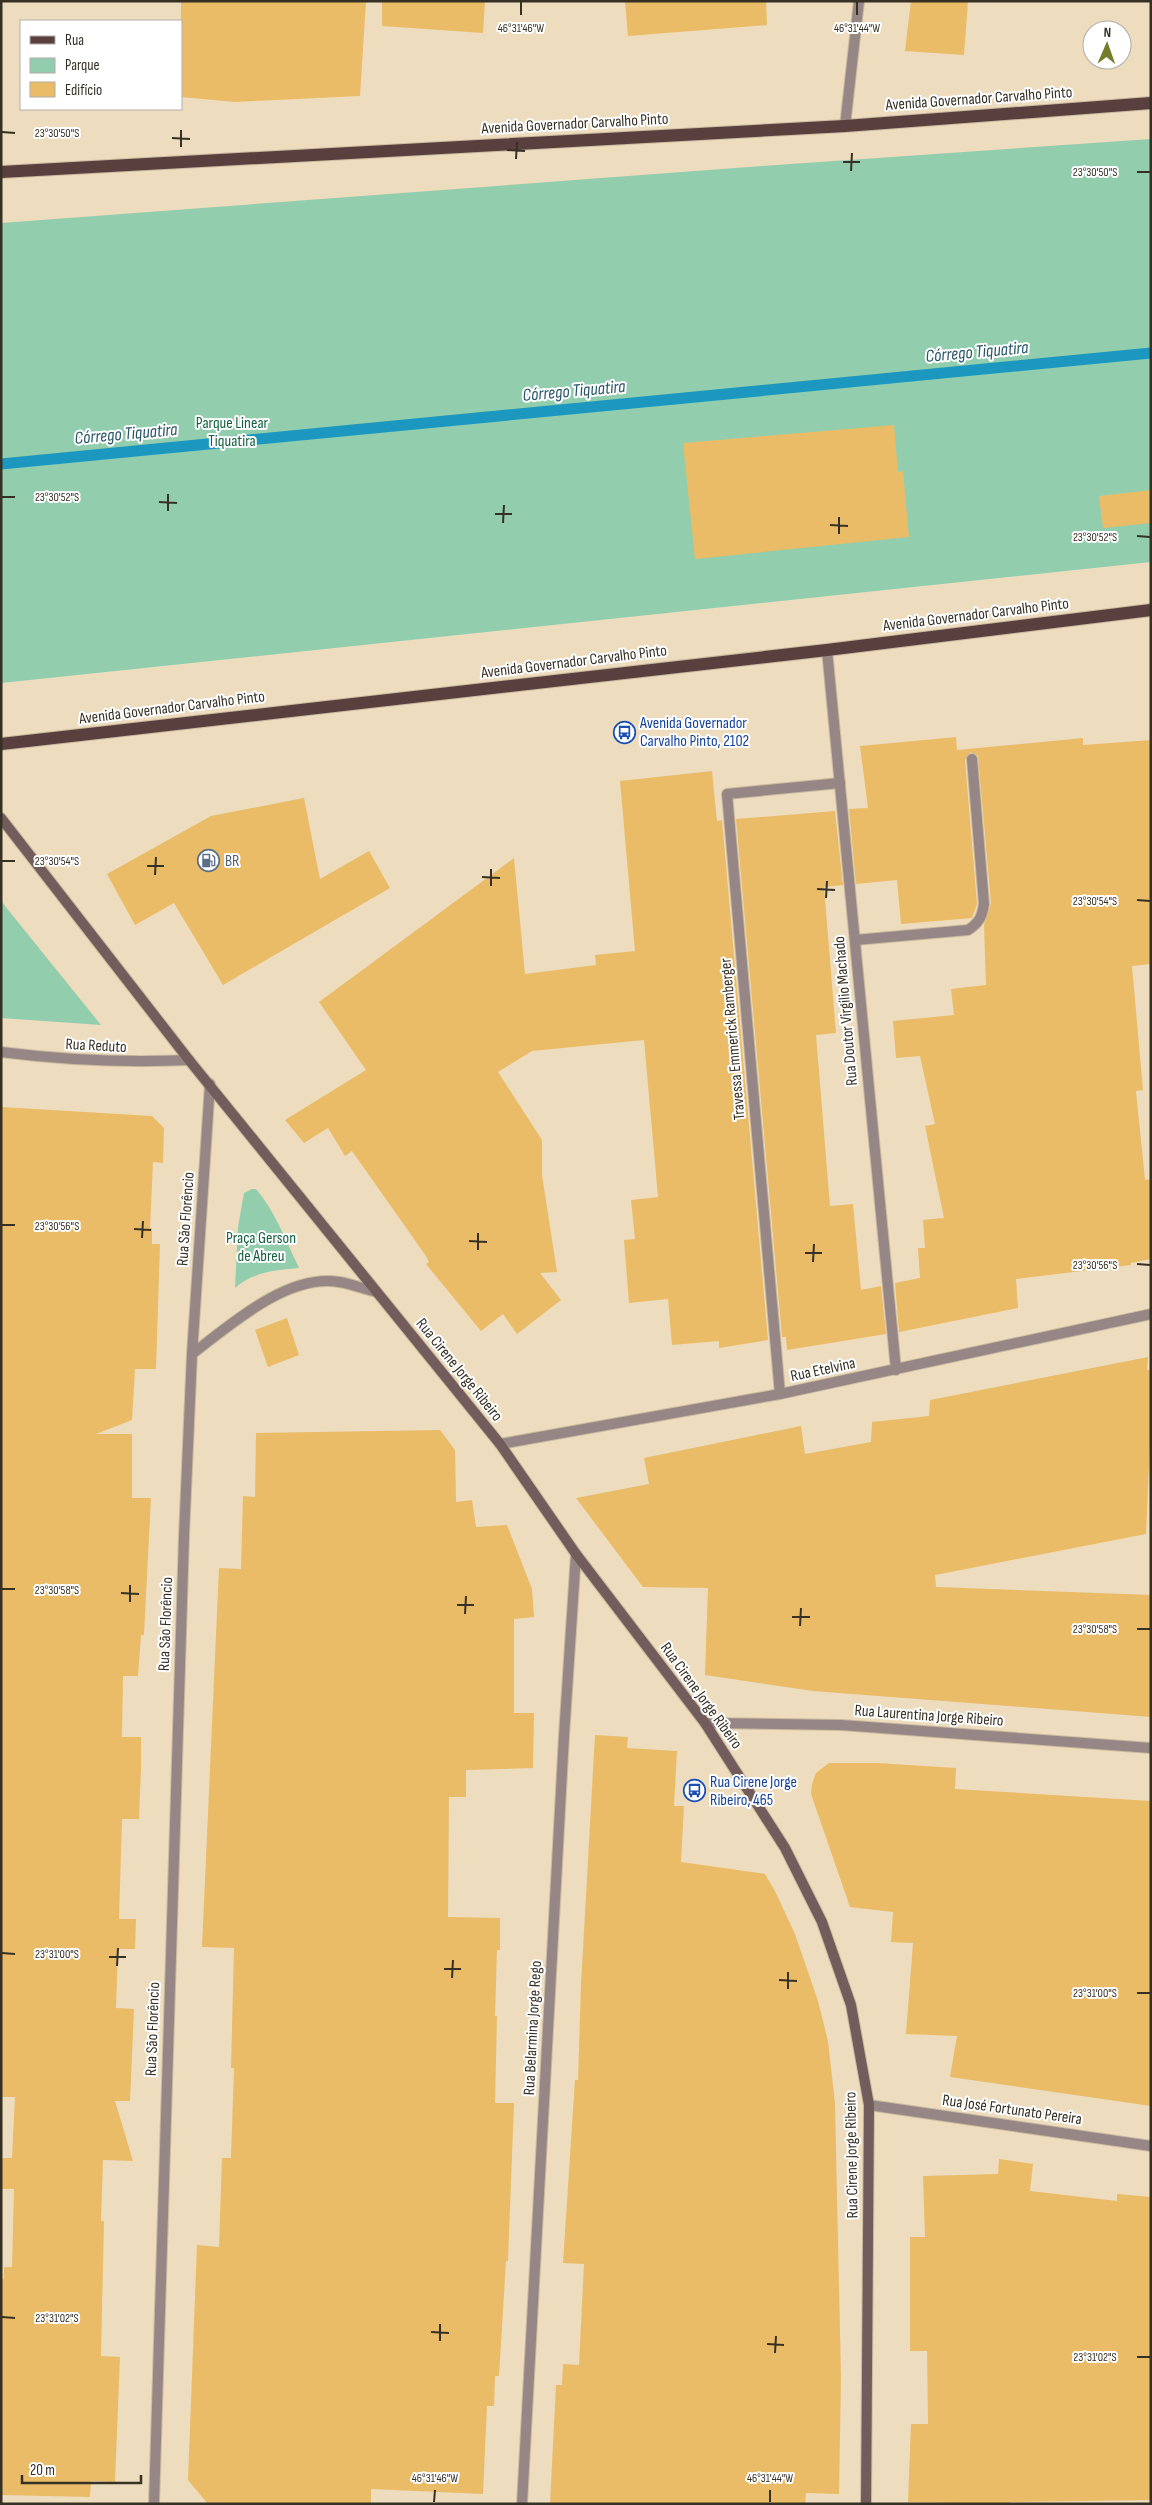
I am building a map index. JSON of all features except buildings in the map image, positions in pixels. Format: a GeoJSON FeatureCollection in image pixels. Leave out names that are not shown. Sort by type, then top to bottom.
{"type":"FeatureCollection","features":[{"type":"Feature","properties":{"kind":"main road","name":"Avenida Governador Carvalho Pinto"},"geometry":{"type":"LineString","coordinates":[[1,172],[845,126],[1151,103]]}},
{"type":"Feature","properties":{"kind":"main road","name":"Avenida Governador Carvalho Pinto"},"geometry":{"type":"LineString","coordinates":[[1,744],[827,650],[1151,610]]}},
{"type":"Feature","properties":{"kind":"street"},"geometry":{"type":"LineString","coordinates":[[845,126],[859,1]]}},
{"type":"Feature","properties":{"kind":"street","name":"Rua Doutor Virgílio Machado"},"geometry":{"type":"LineString","coordinates":[[827,650],[896,1370]]}},
{"type":"Feature","properties":{"kind":"street"},"geometry":{"type":"LineString","coordinates":[[855,940],[968,930],[977,924],[982,915],[984,904],[972,759]]}},
{"type":"Feature","properties":{"kind":"street","name":"Travessa Emmerick Ramberger"},"geometry":{"type":"LineString","coordinates":[[780,1394],[727,794],[840,783]]}},
{"type":"Feature","properties":{"kind":"street"},"geometry":{"type":"LineString","coordinates":[[1,818],[189,1060],[210,1084]]}},
{"type":"Feature","properties":{"kind":"street","name":"Rua Reduto"},"geometry":{"type":"LineString","coordinates":[[1,1052],[60,1059],[134,1063],[189,1060]]}},
{"type":"Feature","properties":{"kind":"street","name":"Rua Cirene Jorge Ribeiro"},"geometry":{"type":"LineString","coordinates":[[210,1084],[500,1444],[576,1554],[705,1723],[785,1848],[822,1922],[851,2005],[869,2105],[866,2504]]}},
{"type":"Feature","properties":{"kind":"street","name":"Rua São Florêncio"},"geometry":{"type":"LineString","coordinates":[[154,2504],[192,1354],[210,1084]]}},
{"type":"Feature","properties":{"kind":"street"},"geometry":{"type":"LineString","coordinates":[[192,1354],[232,1324],[285,1290],[311,1283],[338,1281],[376,1292]]}},
{"type":"Feature","properties":{"kind":"street","name":"Rua Etelvina"},"geometry":{"type":"LineString","coordinates":[[500,1444],[780,1394],[1151,1314]]}},
{"type":"Feature","properties":{"kind":"street","name":"Rua Belarmina Jorge Rego"},"geometry":{"type":"LineString","coordinates":[[522,2504],[564,1736],[576,1554]]}},
{"type":"Feature","properties":{"kind":"street","name":"Rua Laurentina Jorge Ribeiro"},"geometry":{"type":"LineString","coordinates":[[705,1723],[841,1725],[1151,1748]]}},
{"type":"Feature","properties":{"kind":"street","name":"Rua José Fortunato Pereira"},"geometry":{"type":"LineString","coordinates":[[869,2105],[1151,2146]]}},
{"type":"Feature","properties":{"kind":"green space","name":"Parque Linear Tiquatira"},"geometry":{"type":"Polygon","coordinates":[[[1151,139],[1151,562],[1,683],[1,223],[1151,139]]]}},
{"type":"Feature","properties":{"kind":"green space"},"geometry":{"type":"Polygon","coordinates":[[[1,901],[101,1025],[1,1018],[1,901]]]}},
{"type":"Feature","properties":{"kind":"green space","name":"Praça Gerson de Abreu"},"geometry":{"type":"Polygon","coordinates":[[[256,1189],[269,1207],[299,1268],[257,1275],[235,1288],[238,1227],[244,1193],[256,1189]]]}},
{"type":"Feature","properties":{"kind":"waterway","name":"Córrego Tiquatira"},"geometry":{"type":"LineString","coordinates":[[1,464],[1151,353]]}},
{"type":"Feature","properties":{"kind":"place","name":"Avenida Governador Carvalho Pinto, 2102"},"geometry":{"type":"Point","coordinates":[624,732]}},
{"type":"Feature","properties":{"kind":"place","name":"BR"},"geometry":{"type":"Point","coordinates":[209,861]}},
{"type":"Feature","properties":{"kind":"place","name":"Rua Cirene Jorge Ribeiro, 465"},"geometry":{"type":"Point","coordinates":[694,1791]}}]}
